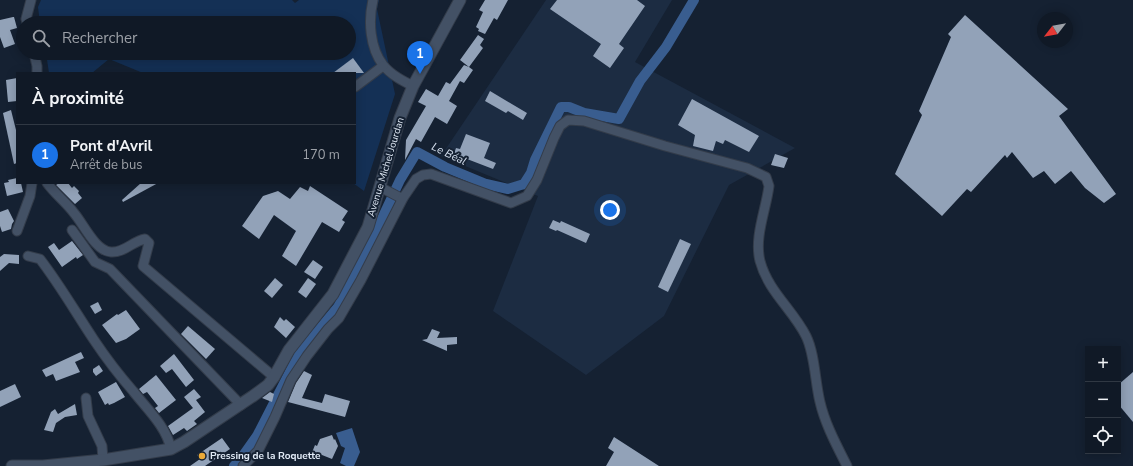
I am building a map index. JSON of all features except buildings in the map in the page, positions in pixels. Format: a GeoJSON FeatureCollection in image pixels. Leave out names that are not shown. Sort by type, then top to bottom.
{"type":"FeatureCollection","features":[{"type":"Feature","properties":{"kind":"main road","name":"Avenue Michel Jourdan"},"geometry":{"type":"LineString","coordinates":[[12,466],[42,466],[103,460],[170,449],[184,442],[241,405],[268,385],[289,350],[333,294],[368,227],[384,189],[395,130],[414,86],[460,0]]}},
{"type":"Feature","properties":{"kind":"street"},"geometry":{"type":"LineString","coordinates":[[27,16],[31,0]]}},
{"type":"Feature","properties":{"kind":"street"},"geometry":{"type":"LineString","coordinates":[[373,0],[371,33],[376,52],[383,66],[391,73],[414,86]]}},
{"type":"Feature","properties":{"kind":"street"},"geometry":{"type":"LineString","coordinates":[[36,60],[37,72]]}},
{"type":"Feature","properties":{"kind":"street"},"geometry":{"type":"LineString","coordinates":[[356,86],[383,66]]}},
{"type":"Feature","properties":{"kind":"street"},"geometry":{"type":"LineString","coordinates":[[243,466],[258,450],[276,417],[291,380],[307,356],[328,329],[339,318],[361,280],[401,197],[416,179],[423,175],[431,174],[511,202],[527,196],[537,180],[560,126],[568,120],[584,121],[665,146],[747,168],[763,175],[768,180],[769,186],[758,245],[760,261],[767,279],[779,299],[794,317],[806,336],[811,349],[820,403],[832,437],[847,466]]}},
{"type":"Feature","properties":{"kind":"street"},"geometry":{"type":"LineString","coordinates":[[17,231],[30,196],[32,184]]}},
{"type":"Feature","properties":{"kind":"street"},"geometry":{"type":"LineString","coordinates":[[49,184],[54,192],[75,213],[84,229],[98,245],[110,252],[121,251],[140,240],[145,239],[149,243],[144,266],[274,377]]}},
{"type":"Feature","properties":{"kind":"street"},"geometry":{"type":"LineString","coordinates":[[384,189],[401,197]]}},
{"type":"Feature","properties":{"kind":"street"},"geometry":{"type":"LineString","coordinates":[[72,230],[96,262],[110,269],[241,405]]}},
{"type":"Feature","properties":{"kind":"street"},"geometry":{"type":"LineString","coordinates":[[28,256],[40,259],[59,285],[94,340],[154,416],[168,438],[170,449]]}},
{"type":"Feature","properties":{"kind":"street"},"geometry":{"type":"LineString","coordinates":[[86,398],[88,416],[102,446],[103,460]]}},
{"type":"Feature","properties":{"kind":"shaded area"},"geometry":{"type":"Polygon","coordinates":[[[41,0],[292,0],[295,3],[299,0],[379,0],[377,9],[395,94],[364,191],[354,184],[356,184],[356,72],[141,72],[111,60],[356,60],[356,16],[39,16],[38,7],[41,0]]]}},
{"type":"Feature","properties":{"kind":"shaded area"},"geometry":{"type":"Polygon","coordinates":[[[546,0],[672,0],[635,62],[795,148],[729,185],[664,316],[586,375],[493,311],[538,196],[441,156],[546,0]]]}},
{"type":"Feature","properties":{"kind":"shaded area"},"geometry":{"type":"Polygon","coordinates":[[[47,60],[108,60],[93,72],[49,72],[47,60]]]}},
{"type":"Feature","properties":{"kind":"shaded area"},"geometry":{"type":"Polygon","coordinates":[[[352,428],[360,452],[354,466],[346,466],[340,463],[345,448],[341,446],[336,433],[352,428]]]}},
{"type":"Feature","properties":{"kind":"waterway","name":"Le Béal"},"geometry":{"type":"LineString","coordinates":[[234,466],[257,436],[299,354],[338,307],[364,257],[400,180],[417,152],[445,167],[486,184],[508,189],[524,184],[531,173],[535,160],[561,107],[569,107],[584,113],[619,119],[640,81],[666,47],[694,0]]}},
{"type":"Feature","properties":{"kind":"place","name":"Pont d'Avril"},"geometry":{"type":"Point","coordinates":[420,74]}},
{"type":"Feature","properties":{"kind":"place","name":"Pressing de la Roquette"},"geometry":{"type":"Point","coordinates":[202,456]}}]}
